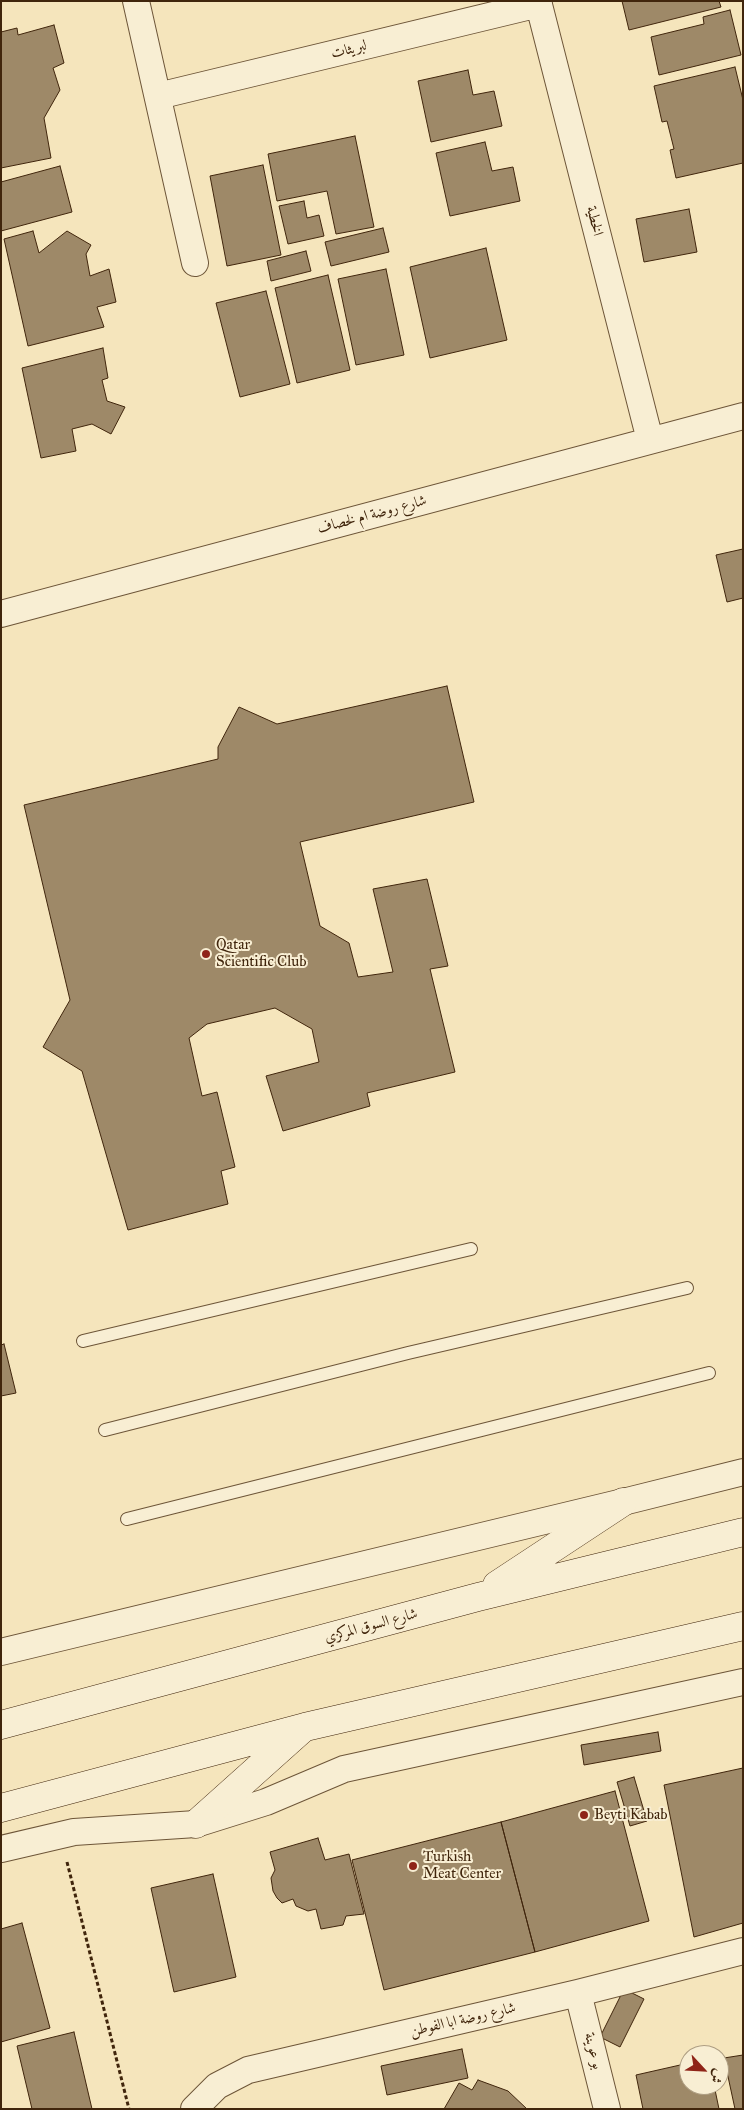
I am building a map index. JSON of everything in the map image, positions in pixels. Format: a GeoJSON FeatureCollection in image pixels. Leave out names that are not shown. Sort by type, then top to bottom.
{"type":"FeatureCollection","features":[{"type":"Feature","properties":{"kind":"main road"},"geometry":{"type":"LineString","coordinates":[[478,1597],[623,1502]]}},
{"type":"Feature","properties":{"kind":"main road","name":"شارع السوق المركزي"},"geometry":{"type":"LineString","coordinates":[[1,1725],[478,1597],[743,1532]]}},
{"type":"Feature","properties":{"kind":"main road"},"geometry":{"type":"LineString","coordinates":[[1,1808],[305,1727],[743,1626]]}},
{"type":"Feature","properties":{"kind":"main road"},"geometry":{"type":"LineString","coordinates":[[196,1824],[305,1727]]}},
{"type":"Feature","properties":{"kind":"street"},"geometry":{"type":"LineString","coordinates":[[136,1],[195,263]]}},
{"type":"Feature","properties":{"kind":"street","name":"لبريثات"},"geometry":{"type":"LineString","coordinates":[[158,96],[539,2]]}},
{"type":"Feature","properties":{"kind":"street","name":"الخطية"},"geometry":{"type":"LineString","coordinates":[[539,2],[650,440]]}},
{"type":"Feature","properties":{"kind":"street","name":"شارع روضة ام لخصاف"},"geometry":{"type":"LineString","coordinates":[[1,614],[743,416]]}},
{"type":"Feature","properties":{"kind":"street"},"geometry":{"type":"LineString","coordinates":[[1,1652],[743,1472]]}},
{"type":"Feature","properties":{"kind":"street"},"geometry":{"type":"LineString","coordinates":[[1,1849],[74,1832],[108,1828],[169,1827],[196,1824],[266,1802],[344,1769],[743,1682]]}},
{"type":"Feature","properties":{"kind":"street","name":"شارع روضة ابا الفوطن"},"geometry":{"type":"LineString","coordinates":[[194,2109],[217,2086],[248,2070],[578,1993],[743,1951]]}},
{"type":"Feature","properties":{"kind":"street","name":"بو عوينة"},"geometry":{"type":"LineString","coordinates":[[578,1993],[607,2109]]}},
{"type":"Feature","properties":{"kind":"lane"},"geometry":{"type":"LineString","coordinates":[[83,1341],[471,1249]]}},
{"type":"Feature","properties":{"kind":"lane"},"geometry":{"type":"LineString","coordinates":[[105,1430],[408,1353],[687,1288]]}},
{"type":"Feature","properties":{"kind":"lane"},"geometry":{"type":"LineString","coordinates":[[127,1519],[709,1373]]}},
{"type":"Feature","properties":{"kind":"path"},"geometry":{"type":"LineString","coordinates":[[61,1835],[129,2109]]}},
{"type":"Feature","properties":{"kind":"building"},"geometry":{"type":"Polygon","coordinates":[[[622,1],[719,1],[721,7],[629,30],[622,1]]]}},
{"type":"Feature","properties":{"kind":"building"},"geometry":{"type":"Polygon","coordinates":[[[730,10],[741,55],[659,75],[651,37],[704,24],[703,17],[730,10]]]}},
{"type":"Feature","properties":{"kind":"building"},"geometry":{"type":"Polygon","coordinates":[[[54,25],[64,63],[53,68],[60,90],[44,118],[51,158],[1,168],[1,32],[17,28],[18,35],[54,25]]]}},
{"type":"Feature","properties":{"kind":"building"},"geometry":{"type":"Polygon","coordinates":[[[735,67],[743,100],[743,163],[676,178],[670,150],[674,149],[667,121],[662,122],[654,86],[735,67]]]}},
{"type":"Feature","properties":{"kind":"building"},"geometry":{"type":"Polygon","coordinates":[[[468,70],[473,95],[494,91],[502,126],[431,142],[418,81],[468,70]]]}},
{"type":"Feature","properties":{"kind":"building"},"geometry":{"type":"Polygon","coordinates":[[[355,136],[374,227],[336,234],[327,191],[277,201],[268,154],[355,136]]]}},
{"type":"Feature","properties":{"kind":"building"},"geometry":{"type":"Polygon","coordinates":[[[485,142],[492,171],[513,167],[520,201],[450,216],[436,153],[485,142]]]}},
{"type":"Feature","properties":{"kind":"building"},"geometry":{"type":"Polygon","coordinates":[[[263,165],[281,255],[227,266],[210,176],[263,165]]]}},
{"type":"Feature","properties":{"kind":"building"},"geometry":{"type":"Polygon","coordinates":[[[60,166],[72,212],[1,231],[1,182],[60,166]]]}},
{"type":"Feature","properties":{"kind":"building"},"geometry":{"type":"Polygon","coordinates":[[[304,201],[307,218],[319,215],[324,236],[288,244],[279,206],[304,201]]]}},
{"type":"Feature","properties":{"kind":"building"},"geometry":{"type":"Polygon","coordinates":[[[689,209],[697,252],[644,262],[636,219],[689,209]]]}},
{"type":"Feature","properties":{"kind":"building"},"geometry":{"type":"Polygon","coordinates":[[[383,228],[389,252],[331,266],[325,242],[383,228]]]}},
{"type":"Feature","properties":{"kind":"building"},"geometry":{"type":"Polygon","coordinates":[[[33,231],[39,253],[67,231],[91,245],[86,254],[90,276],[109,269],[116,302],[97,307],[104,327],[28,346],[4,239],[33,231]]]}},
{"type":"Feature","properties":{"kind":"building"},"geometry":{"type":"Polygon","coordinates":[[[486,248],[507,340],[430,358],[410,267],[486,248]]]}},
{"type":"Feature","properties":{"kind":"building"},"geometry":{"type":"Polygon","coordinates":[[[306,251],[311,271],[271,281],[267,261],[306,251]]]}},
{"type":"Feature","properties":{"kind":"building"},"geometry":{"type":"Polygon","coordinates":[[[386,269],[404,355],[356,365],[338,279],[386,269]]]}},
{"type":"Feature","properties":{"kind":"building"},"geometry":{"type":"Polygon","coordinates":[[[328,275],[350,370],[297,383],[275,288],[328,275]]]}},
{"type":"Feature","properties":{"kind":"building"},"geometry":{"type":"Polygon","coordinates":[[[266,291],[290,384],[240,397],[216,303],[266,291]]]}},
{"type":"Feature","properties":{"kind":"building"},"geometry":{"type":"Polygon","coordinates":[[[103,348],[108,378],[102,380],[107,401],[125,407],[111,434],[92,424],[72,429],[76,451],[41,458],[22,368],[103,348]]]}},
{"type":"Feature","properties":{"kind":"building"},"geometry":{"type":"Polygon","coordinates":[[[743,549],[743,598],[727,602],[716,555],[743,549]]]}},
{"type":"Feature","properties":{"kind":"building","name":"Qatar Scientific Club"},"geometry":{"type":"Polygon","coordinates":[[[447,686],[474,802],[300,842],[320,926],[349,943],[358,977],[393,972],[373,889],[427,879],[448,966],[430,969],[455,1072],[367,1093],[370,1106],[283,1131],[266,1076],[319,1062],[312,1029],[275,1008],[207,1024],[189,1038],[202,1096],[217,1092],[235,1167],[221,1171],[228,1204],[128,1230],[82,1071],[43,1047],[70,1000],[24,805],[218,759],[218,747],[239,707],[277,724],[447,686]]]}},
{"type":"Feature","properties":{"kind":"building"},"geometry":{"type":"Polygon","coordinates":[[[4,1344],[16,1393],[1,1396],[1,1345],[4,1344]]]}},
{"type":"Feature","properties":{"kind":"building"},"geometry":{"type":"Polygon","coordinates":[[[658,1732],[661,1751],[584,1765],[581,1745],[658,1732]]]}},
{"type":"Feature","properties":{"kind":"building"},"geometry":{"type":"Polygon","coordinates":[[[743,1768],[743,1923],[694,1937],[664,1785],[743,1768]]]}},
{"type":"Feature","properties":{"kind":"building"},"geometry":{"type":"Polygon","coordinates":[[[634,1777],[647,1821],[630,1826],[617,1782],[634,1777]]]}},
{"type":"Feature","properties":{"kind":"building"},"geometry":{"type":"Polygon","coordinates":[[[615,1791],[649,1921],[535,1952],[501,1822],[615,1791]]]}},
{"type":"Feature","properties":{"kind":"building"},"geometry":{"type":"Polygon","coordinates":[[[501,1822],[535,1952],[384,1990],[352,1860],[501,1822]]]}},
{"type":"Feature","properties":{"kind":"building"},"geometry":{"type":"Polygon","coordinates":[[[318,1838],[325,1860],[349,1854],[364,1914],[346,1916],[343,1925],[321,1929],[316,1909],[308,1911],[296,1906],[293,1899],[282,1903],[277,1898],[273,1891],[271,1878],[275,1870],[270,1852],[318,1838]]]}},
{"type":"Feature","properties":{"kind":"building"},"geometry":{"type":"Polygon","coordinates":[[[213,1874],[236,1977],[174,1992],[151,1888],[213,1874]]]}},
{"type":"Feature","properties":{"kind":"building"},"geometry":{"type":"Polygon","coordinates":[[[22,1923],[50,2028],[1,2042],[1,1929],[22,1923]]]}},
{"type":"Feature","properties":{"kind":"building"},"geometry":{"type":"Polygon","coordinates":[[[624,1989],[644,1999],[620,2047],[600,2037],[624,1989]]]}},
{"type":"Feature","properties":{"kind":"building"},"geometry":{"type":"Polygon","coordinates":[[[74,2032],[92,2109],[32,2109],[17,2046],[74,2032]]]}},
{"type":"Feature","properties":{"kind":"building"},"geometry":{"type":"Polygon","coordinates":[[[462,2049],[468,2078],[387,2095],[381,2066],[462,2049]]]}},
{"type":"Feature","properties":{"kind":"building"},"geometry":{"type":"Polygon","coordinates":[[[743,2055],[743,2109],[735,2109],[729,2081],[729,2057],[743,2055]]]}},
{"type":"Feature","properties":{"kind":"building"},"geometry":{"type":"Polygon","coordinates":[[[679,2065],[679,2095],[716,2095],[719,2109],[643,2109],[636,2075],[679,2065]]]}},
{"type":"Feature","properties":{"kind":"building"},"geometry":{"type":"Polygon","coordinates":[[[478,2080],[508,2091],[527,2109],[444,2109],[459,2083],[472,2090],[478,2080]]]}},
{"type":"Feature","properties":{"kind":"place","name":"Qatar Scientific Club"},"geometry":{"type":"Point","coordinates":[206,954]}},
{"type":"Feature","properties":{"kind":"place","name":"Beyti Kabab"},"geometry":{"type":"Point","coordinates":[584,1815]}},
{"type":"Feature","properties":{"kind":"place","name":"Turkish Meat Center"},"geometry":{"type":"Point","coordinates":[413,1866]}}]}
